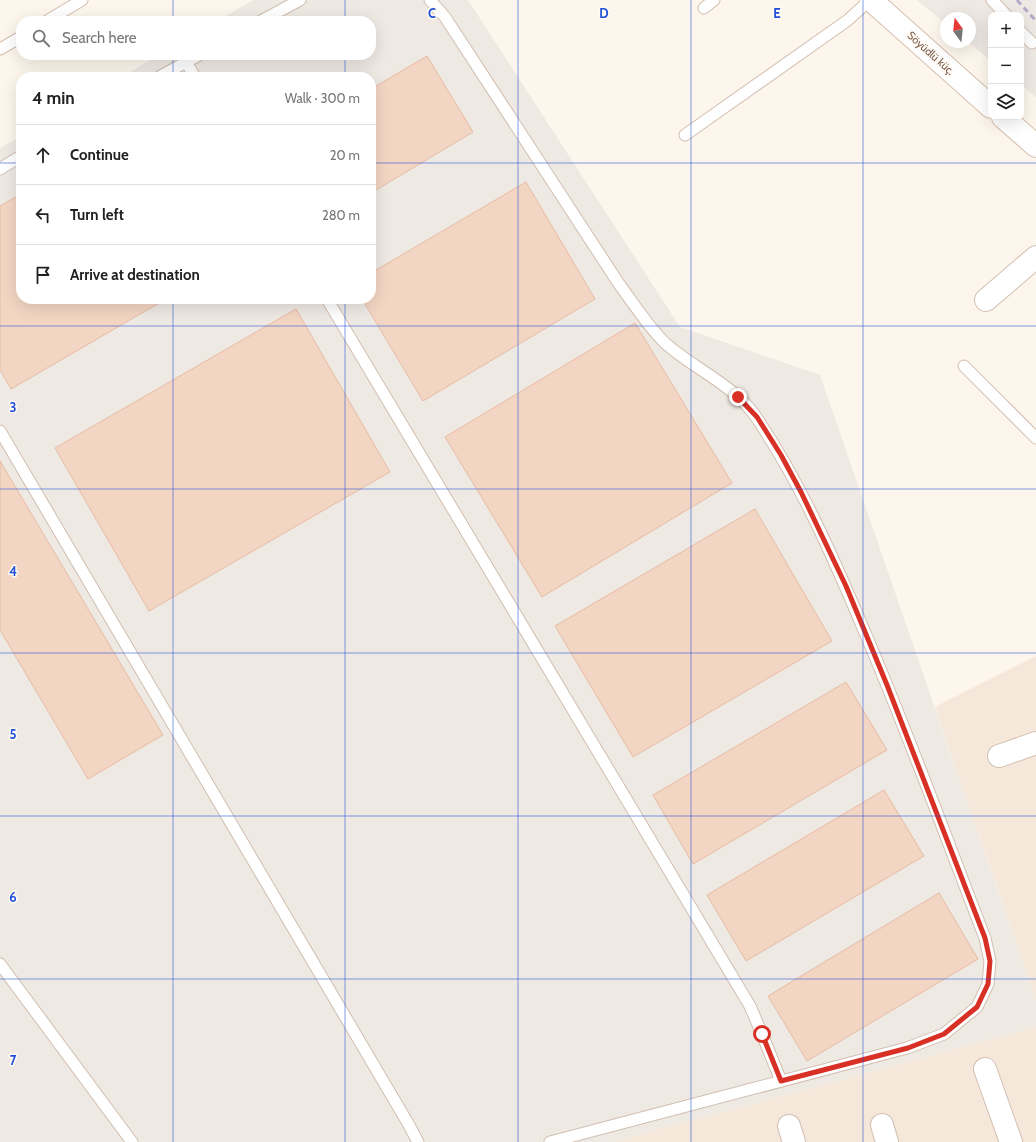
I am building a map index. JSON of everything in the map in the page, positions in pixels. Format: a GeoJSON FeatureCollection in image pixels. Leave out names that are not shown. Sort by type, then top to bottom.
{"type":"FeatureCollection","features":[{"type":"Feature","properties":{"kind":"street","name":"Söyüdlü küç."},"geometry":{"type":"LineString","coordinates":[[870,0],[988,104]]}},
{"type":"Feature","properties":{"kind":"street"},"geometry":{"type":"LineString","coordinates":[[1006,120],[1036,146]]}},
{"type":"Feature","properties":{"kind":"street"},"geometry":{"type":"LineString","coordinates":[[986,300],[1036,257]]}},
{"type":"Feature","properties":{"kind":"street"},"geometry":{"type":"LineString","coordinates":[[999,756],[1036,742]]}},
{"type":"Feature","properties":{"kind":"street"},"geometry":{"type":"LineString","coordinates":[[985,1069],[1011,1142]]}},
{"type":"Feature","properties":{"kind":"lane"},"geometry":{"type":"LineString","coordinates":[[55,16],[82,0]]}},
{"type":"Feature","properties":{"kind":"lane"},"geometry":{"type":"LineString","coordinates":[[271,16],[300,0]]}},
{"type":"Feature","properties":{"kind":"lane"},"geometry":{"type":"LineString","coordinates":[[430,0],[445,17],[620,284],[649,325],[665,342],[738,397],[757,417],[781,455],[801,492],[846,586],[887,685],[985,938],[990,961],[988,984],[977,1007],[944,1034],[908,1048],[550,1142]]}},
{"type":"Feature","properties":{"kind":"lane"},"geometry":{"type":"LineString","coordinates":[[704,8],[714,0]]}},
{"type":"Feature","properties":{"kind":"lane"},"geometry":{"type":"LineString","coordinates":[[685,135],[848,20],[870,0]]}},
{"type":"Feature","properties":{"kind":"lane"},"geometry":{"type":"LineString","coordinates":[[992,0],[1003,12]]}},
{"type":"Feature","properties":{"kind":"lane"},"geometry":{"type":"LineString","coordinates":[[1024,35],[1032,43]]}},
{"type":"Feature","properties":{"kind":"lane"},"geometry":{"type":"LineString","coordinates":[[0,49],[16,40]]}},
{"type":"Feature","properties":{"kind":"lane"},"geometry":{"type":"LineString","coordinates":[[168,72],[190,60]]}},
{"type":"Feature","properties":{"kind":"lane"},"geometry":{"type":"LineString","coordinates":[[186,62],[192,72]]}},
{"type":"Feature","properties":{"kind":"lane"},"geometry":{"type":"LineString","coordinates":[[0,169],[16,159]]}},
{"type":"Feature","properties":{"kind":"lane"},"geometry":{"type":"LineString","coordinates":[[330,304],[750,1006],[781,1081]]}},
{"type":"Feature","properties":{"kind":"lane"},"geometry":{"type":"LineString","coordinates":[[964,366],[1036,438]]}},
{"type":"Feature","properties":{"kind":"lane"},"geometry":{"type":"LineString","coordinates":[[0,431],[418,1142]]}},
{"type":"Feature","properties":{"kind":"lane"},"geometry":{"type":"LineString","coordinates":[[0,964],[132,1142]]}},
{"type":"Feature","properties":{"kind":"shaded area"},"geometry":{"type":"Polygon","coordinates":[[[253,0],[468,0],[680,327],[820,375],[1036,1001],[1036,1027],[612,1142],[0,1142],[0,148],[16,139],[16,304],[376,304],[376,72],[130,72],[150,60],[376,60],[376,16],[226,16],[253,0]]]}},
{"type":"Feature","properties":{"kind":"shaded area"},"geometry":{"type":"Polygon","coordinates":[[[917,0],[1036,0],[1036,97],[1024,87],[1024,12],[988,12],[988,59],[975,48],[976,12],[940,12],[940,19],[917,0]]]}},
{"type":"Feature","properties":{"kind":"shaded area"},"geometry":{"type":"Polygon","coordinates":[[[1036,656],[1036,1001],[935,707],[1036,656]]]}},
{"type":"Feature","properties":{"kind":"shaded area"},"geometry":{"type":"Polygon","coordinates":[[[1036,1027],[1036,1142],[611,1142],[1036,1027]]]}},
{"type":"Feature","properties":{"kind":"building"},"geometry":{"type":"Polygon","coordinates":[[[427,56],[473,132],[376,190],[376,86],[427,56]]]}},
{"type":"Feature","properties":{"kind":"building"},"geometry":{"type":"Polygon","coordinates":[[[526,182],[595,299],[423,401],[365,304],[376,304],[376,270],[526,182]]]}},
{"type":"Feature","properties":{"kind":"building"},"geometry":{"type":"Polygon","coordinates":[[[16,197],[16,304],[157,304],[11,389],[0,370],[0,206],[16,197]]]}},
{"type":"Feature","properties":{"kind":"building"},"geometry":{"type":"Polygon","coordinates":[[[296,309],[390,472],[149,611],[55,448],[296,309]]]}},
{"type":"Feature","properties":{"kind":"building"},"geometry":{"type":"Polygon","coordinates":[[[635,323],[732,483],[542,597],[445,437],[635,323]]]}},
{"type":"Feature","properties":{"kind":"building"},"geometry":{"type":"Polygon","coordinates":[[[0,461],[163,735],[88,779],[0,630],[0,461]]]}},
{"type":"Feature","properties":{"kind":"building"},"geometry":{"type":"Polygon","coordinates":[[[755,509],[832,641],[633,757],[555,626],[755,509]]]}},
{"type":"Feature","properties":{"kind":"building"},"geometry":{"type":"Polygon","coordinates":[[[846,682],[887,750],[693,864],[653,795],[846,682]]]}},
{"type":"Feature","properties":{"kind":"building"},"geometry":{"type":"Polygon","coordinates":[[[884,790],[924,856],[746,961],[707,895],[884,790]]]}},
{"type":"Feature","properties":{"kind":"building"},"geometry":{"type":"Polygon","coordinates":[[[939,893],[978,959],[807,1061],[768,996],[939,893]]]}},
{"type":"Feature","properties":{"kind":"railway"},"geometry":{"type":"LineString","coordinates":[[1017,0],[1036,21]]}},
{"type":"Feature","properties":{"kind":"route"},"geometry":{"type":"LineString","coordinates":[[738,397],[757,417],[781,455],[801,492],[846,586],[887,685],[985,938],[990,961],[988,984],[977,1007],[944,1034],[908,1048],[781,1081],[762,1034]]}}]}
